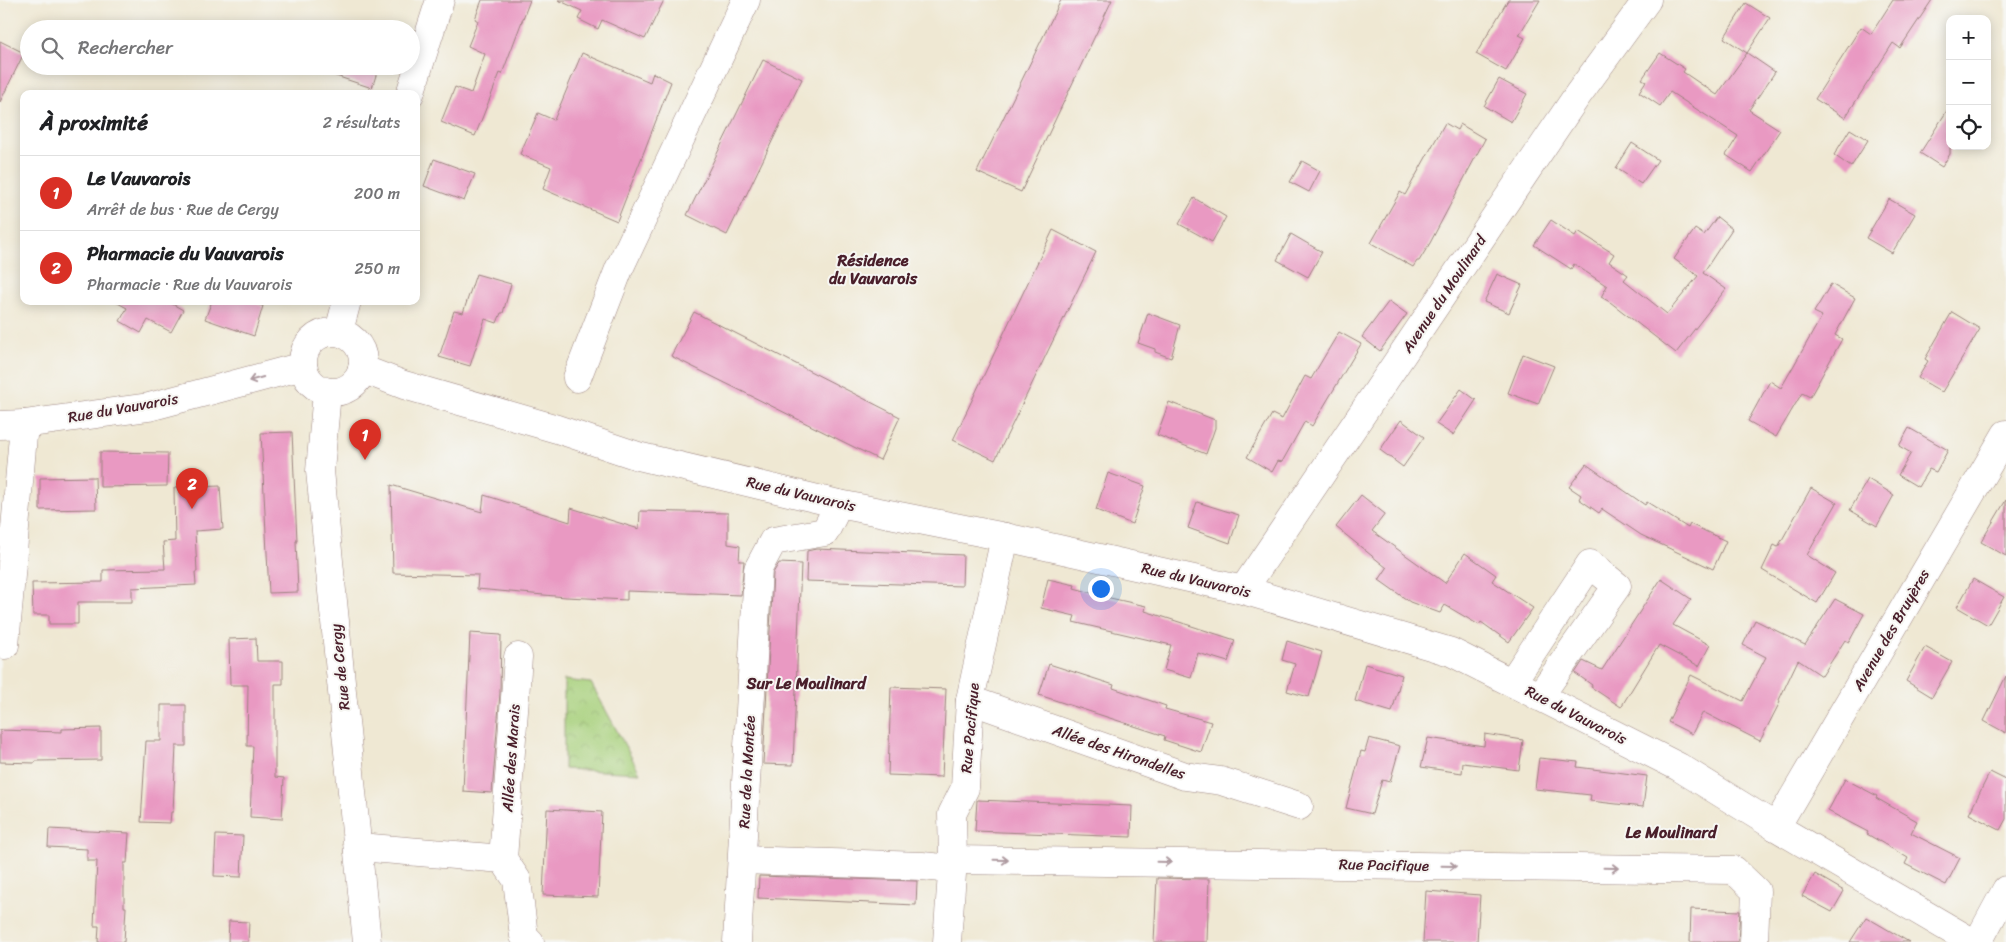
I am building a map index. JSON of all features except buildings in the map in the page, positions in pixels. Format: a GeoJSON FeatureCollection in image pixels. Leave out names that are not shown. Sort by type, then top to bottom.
{"type":"FeatureCollection","features":[{"type":"Feature","properties":{"kind":"street"},"geometry":{"type":"LineString","coordinates":[[420,63],[440,0]]}},
{"type":"Feature","properties":{"kind":"street"},"geometry":{"type":"LineString","coordinates":[[577,378],[619,269],[746,0]]}},
{"type":"Feature","properties":{"kind":"street","name":"Avenue du Moulinard"},"geometry":{"type":"LineString","coordinates":[[1243,590],[1577,96],[1647,0]]}},
{"type":"Feature","properties":{"kind":"street"},"geometry":{"type":"LineString","coordinates":[[411,90],[416,75]]}},
{"type":"Feature","properties":{"kind":"street"},"geometry":{"type":"LineString","coordinates":[[339,331],[346,305]]}},
{"type":"Feature","properties":{"kind":"street"},"geometry":{"type":"LineString","coordinates":[[339,331],[351,337],[360,346],[362,369],[356,382],[348,388],[327,392],[314,386],[308,380],[303,366],[304,352],[313,338],[323,332],[339,331]]}},
{"type":"Feature","properties":{"kind":"street","name":"Rue du Vauvarois"},"geometry":{"type":"LineString","coordinates":[[12,425],[149,407],[303,366]]}},
{"type":"Feature","properties":{"kind":"street","name":"Rue du Vauvarois"},"geometry":{"type":"LineString","coordinates":[[362,369],[404,385],[638,456],[839,504],[1005,537],[1243,590],[1451,652],[1679,767],[1776,827],[1972,942]]}},
{"type":"Feature","properties":{"kind":"street","name":"Rue de Cergy"},"geometry":{"type":"LineString","coordinates":[[327,392],[320,471],[368,942]]}},
{"type":"Feature","properties":{"kind":"street"},"geometry":{"type":"LineString","coordinates":[[5,645],[12,425]]}},
{"type":"Feature","properties":{"kind":"street","name":"Avenue des Bruyères"},"geometry":{"type":"LineString","coordinates":[[1776,827],[2006,434]]}},
{"type":"Feature","properties":{"kind":"street","name":"Rue de la Montée"},"geometry":{"type":"LineString","coordinates":[[737,942],[758,569],[773,541],[825,532],[839,504]]}},
{"type":"Feature","properties":{"kind":"street","name":"Rue Pacifique"},"geometry":{"type":"LineString","coordinates":[[947,942],[952,864],[952,814],[965,788],[970,700],[1005,537]]}},
{"type":"Feature","properties":{"kind":"street"},"geometry":{"type":"LineString","coordinates":[[1512,682],[1590,564],[1617,586],[1539,697]]}},
{"type":"Feature","properties":{"kind":"street","name":"Allée des Marais"},"geometry":{"type":"LineString","coordinates":[[503,859],[518,657]]}},
{"type":"Feature","properties":{"kind":"street","name":"Allée des Hirondelles"},"geometry":{"type":"LineString","coordinates":[[970,700],[1185,776],[1221,781],[1299,806]]}},
{"type":"Feature","properties":{"kind":"street"},"geometry":{"type":"LineString","coordinates":[[358,850],[371,848],[503,859],[517,880],[524,936],[530,942]]}},
{"type":"Feature","properties":{"kind":"street"},"geometry":{"type":"LineString","coordinates":[[742,860],[922,866],[952,864]]}},
{"type":"Feature","properties":{"kind":"street","name":"Rue Pacifique"},"geometry":{"type":"LineString","coordinates":[[952,864],[1734,870],[1756,891],[1754,942]]}},
{"type":"Feature","properties":{"kind":"street"},"geometry":{"type":"LineString","coordinates":[[1978,942],[2006,890]]}},
{"type":"Feature","properties":{"kind":"green space"},"geometry":{"type":"Polygon","coordinates":[[[564,680],[591,683],[640,773],[564,769],[564,680]]]}},
{"type":"Feature","properties":{"kind":"place","name":"Le Vauvarois"},"geometry":{"type":"Point","coordinates":[365,460]}},
{"type":"Feature","properties":{"kind":"place","name":"Pharmacie du Vauvarois"},"geometry":{"type":"Point","coordinates":[192,509]}},
{"type":"Feature","properties":{"kind":"district","name":"Résidence du Vauvarois"},"geometry":{"type":"Point","coordinates":[873,269]}},
{"type":"Feature","properties":{"kind":"district","name":"Sur Le Moulinard"},"geometry":{"type":"Point","coordinates":[806,683]}},
{"type":"Feature","properties":{"kind":"district","name":"Le Moulinard"},"geometry":{"type":"Point","coordinates":[1671,832]}}]}
